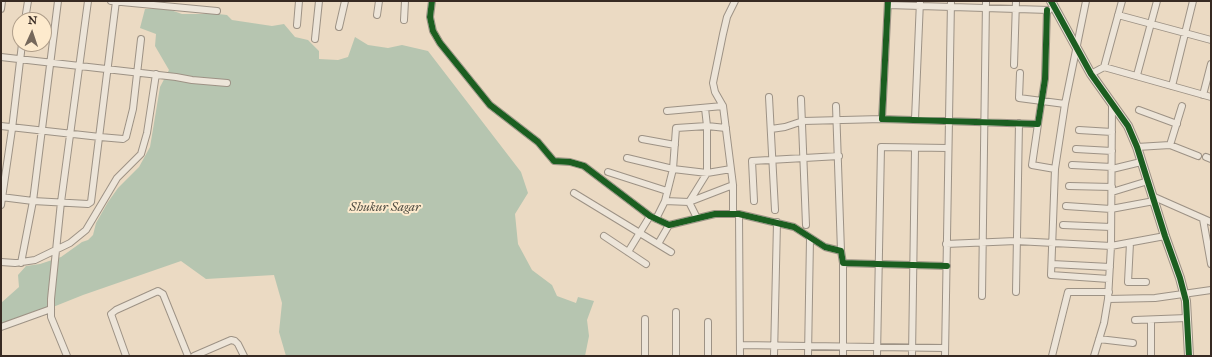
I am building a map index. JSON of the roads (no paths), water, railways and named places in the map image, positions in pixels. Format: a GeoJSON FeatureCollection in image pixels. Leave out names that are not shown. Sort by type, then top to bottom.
{"type":"FeatureCollection","features":[{"type":"Feature","properties":{"kind":"street"},"geometry":{"type":"LineString","coordinates":[[1,9],[2,1]]}},
{"type":"Feature","properties":{"kind":"street"},"geometry":{"type":"LineString","coordinates":[[26,12],[28,1]]}},
{"type":"Feature","properties":{"kind":"street"},"geometry":{"type":"LineString","coordinates":[[21,263],[33,201],[58,1]]}},
{"type":"Feature","properties":{"kind":"street"},"geometry":{"type":"LineString","coordinates":[[67,356],[51,317],[51,309],[55,252],[61,202],[78,66],[88,1]]}},
{"type":"Feature","properties":{"kind":"street"},"geometry":{"type":"LineString","coordinates":[[111,1],[217,11]]}},
{"type":"Feature","properties":{"kind":"street"},"geometry":{"type":"LineString","coordinates":[[2,197],[33,201],[88,204],[91,202],[116,1]]}},
{"type":"Feature","properties":{"kind":"street"},"geometry":{"type":"LineString","coordinates":[[297,25],[298,1]]}},
{"type":"Feature","properties":{"kind":"street"},"geometry":{"type":"LineString","coordinates":[[315,39],[318,1]]}},
{"type":"Feature","properties":{"kind":"street"},"geometry":{"type":"LineString","coordinates":[[339,27],[345,1]]}},
{"type":"Feature","properties":{"kind":"street"},"geometry":{"type":"LineString","coordinates":[[377,15],[379,1]]}},
{"type":"Feature","properties":{"kind":"street"},"geometry":{"type":"LineString","coordinates":[[404,20],[405,1]]}},
{"type":"Feature","properties":{"kind":"street"},"geometry":{"type":"LineString","coordinates":[[432,1],[430,17],[433,31],[440,43],[490,105],[538,142],[554,161],[570,162],[584,166],[650,216],[669,225],[715,214],[736,213],[794,227],[825,247],[841,251]]}},
{"type":"Feature","properties":{"kind":"street"},"geometry":{"type":"LineString","coordinates":[[735,1],[727,17],[714,73],[715,92],[723,106],[736,213],[740,356]]}},
{"type":"Feature","properties":{"kind":"street"},"geometry":{"type":"LineString","coordinates":[[945,356],[946,244],[952,1]]}},
{"type":"Feature","properties":{"kind":"street"},"geometry":{"type":"LineString","coordinates":[[982,296],[986,1]]}},
{"type":"Feature","properties":{"kind":"street"},"geometry":{"type":"LineString","coordinates":[[1014,65],[1016,1]]}},
{"type":"Feature","properties":{"kind":"street"},"geometry":{"type":"LineString","coordinates":[[1051,1],[1091,74],[1128,126],[1137,147],[1184,294],[1189,356]]}},
{"type":"Feature","properties":{"kind":"street"},"geometry":{"type":"LineString","coordinates":[[1086,1],[1065,104],[1055,169],[1051,243],[1051,275],[1109,279]]}},
{"type":"Feature","properties":{"kind":"street"},"geometry":{"type":"LineString","coordinates":[[1104,67],[1122,1]]}},
{"type":"Feature","properties":{"kind":"street"},"geometry":{"type":"LineString","coordinates":[[1137,75],[1157,1]]}},
{"type":"Feature","properties":{"kind":"street"},"geometry":{"type":"LineString","coordinates":[[1172,86],[1193,1]]}},
{"type":"Feature","properties":{"kind":"street"},"geometry":{"type":"LineString","coordinates":[[882,119],[888,3],[920,4],[951,8],[1057,10]]}},
{"type":"Feature","properties":{"kind":"street"},"geometry":{"type":"LineString","coordinates":[[915,119],[920,4]]}},
{"type":"Feature","properties":{"kind":"street"},"geometry":{"type":"LineString","coordinates":[[1047,10],[1044,79],[1032,165],[1055,169]]}},
{"type":"Feature","properties":{"kind":"street"},"geometry":{"type":"LineString","coordinates":[[1118,15],[1150,25],[1211,40]]}},
{"type":"Feature","properties":{"kind":"street"},"geometry":{"type":"LineString","coordinates":[[1,126],[12,129],[123,139],[126,137],[133,108],[141,39]]}},
{"type":"Feature","properties":{"kind":"street"},"geometry":{"type":"LineString","coordinates":[[1,205],[21,52]]}},
{"type":"Feature","properties":{"kind":"street"},"geometry":{"type":"LineString","coordinates":[[1,57],[227,83]]}},
{"type":"Feature","properties":{"kind":"street"},"geometry":{"type":"LineString","coordinates":[[1204,95],[1211,64]]}},
{"type":"Feature","properties":{"kind":"street"},"geometry":{"type":"LineString","coordinates":[[1091,74],[1104,67],[1137,75],[1211,97]]}},
{"type":"Feature","properties":{"kind":"street"},"geometry":{"type":"LineString","coordinates":[[1020,73],[1018,98],[1065,104]]}},
{"type":"Feature","properties":{"kind":"street"},"geometry":{"type":"LineString","coordinates":[[1,262],[21,263],[36,260],[55,252],[86,230],[117,178],[141,154],[147,133],[156,74]]}},
{"type":"Feature","properties":{"kind":"street"},"geometry":{"type":"LineString","coordinates":[[769,97],[775,210]]}},
{"type":"Feature","properties":{"kind":"street"},"geometry":{"type":"LineString","coordinates":[[801,99],[805,157],[806,225]]}},
{"type":"Feature","properties":{"kind":"street"},"geometry":{"type":"LineString","coordinates":[[1094,356],[1108,299],[1111,246],[1112,105]]}},
{"type":"Feature","properties":{"kind":"street"},"geometry":{"type":"LineString","coordinates":[[667,111],[723,106]]}},
{"type":"Feature","properties":{"kind":"street"},"geometry":{"type":"LineString","coordinates":[[836,106],[839,156],[841,251],[843,263],[843,356]]}},
{"type":"Feature","properties":{"kind":"street"},"geometry":{"type":"LineString","coordinates":[[1170,145],[1182,106]]}},
{"type":"Feature","properties":{"kind":"street"},"geometry":{"type":"LineString","coordinates":[[689,202],[707,173],[707,126],[705,108]]}},
{"type":"Feature","properties":{"kind":"street"},"geometry":{"type":"LineString","coordinates":[[1139,110],[1177,124]]}},
{"type":"Feature","properties":{"kind":"street"},"geometry":{"type":"LineString","coordinates":[[771,129],[785,127],[802,121],[882,119],[1038,124]]}},
{"type":"Feature","properties":{"kind":"street"},"geometry":{"type":"LineString","coordinates":[[1016,292],[1019,124]]}},
{"type":"Feature","properties":{"kind":"street"},"geometry":{"type":"LineString","coordinates":[[656,219],[665,201],[673,169],[676,128],[707,126],[726,128]]}},
{"type":"Feature","properties":{"kind":"street"},"geometry":{"type":"LineString","coordinates":[[1079,130],[1112,132]]}},
{"type":"Feature","properties":{"kind":"street"},"geometry":{"type":"LineString","coordinates":[[642,139],[675,144]]}},
{"type":"Feature","properties":{"kind":"street"},"geometry":{"type":"LineString","coordinates":[[1137,147],[1170,145],[1198,156]]}},
{"type":"Feature","properties":{"kind":"street"},"geometry":{"type":"LineString","coordinates":[[877,356],[881,147],[915,149],[948,148]]}},
{"type":"Feature","properties":{"kind":"street"},"geometry":{"type":"LineString","coordinates":[[912,356],[912,265],[915,149]]}},
{"type":"Feature","properties":{"kind":"street"},"geometry":{"type":"LineString","coordinates":[[1076,149],[1112,152]]}},
{"type":"Feature","properties":{"kind":"street"},"geometry":{"type":"LineString","coordinates":[[754,201],[752,161],[772,158],[839,156]]}},
{"type":"Feature","properties":{"kind":"street"},"geometry":{"type":"LineString","coordinates":[[627,158],[673,169],[707,173],[731,169]]}},
{"type":"Feature","properties":{"kind":"street"},"geometry":{"type":"LineString","coordinates":[[1072,165],[1112,168],[1141,162]]}},
{"type":"Feature","properties":{"kind":"street"},"geometry":{"type":"LineString","coordinates":[[608,172],[667,191]]}},
{"type":"Feature","properties":{"kind":"street"},"geometry":{"type":"LineString","coordinates":[[1069,186],[1112,189],[1148,181]]}},
{"type":"Feature","properties":{"kind":"street"},"geometry":{"type":"LineString","coordinates":[[665,201],[689,202],[733,185]]}},
{"type":"Feature","properties":{"kind":"street"},"geometry":{"type":"LineString","coordinates":[[574,193],[639,234],[671,252]]}},
{"type":"Feature","properties":{"kind":"street"},"geometry":{"type":"LineString","coordinates":[[1066,206],[1111,210],[1153,198],[1211,222]]}},
{"type":"Feature","properties":{"kind":"street"},"geometry":{"type":"LineString","coordinates":[[689,202],[697,218]]}},
{"type":"Feature","properties":{"kind":"street"},"geometry":{"type":"LineString","coordinates":[[628,252],[650,216]]}},
{"type":"Feature","properties":{"kind":"street"},"geometry":{"type":"LineString","coordinates":[[1202,219],[1211,264]]}},
{"type":"Feature","properties":{"kind":"street"},"geometry":{"type":"LineString","coordinates":[[774,356],[777,222]]}},
{"type":"Feature","properties":{"kind":"street"},"geometry":{"type":"LineString","coordinates":[[658,244],[669,225]]}},
{"type":"Feature","properties":{"kind":"street"},"geometry":{"type":"LineString","coordinates":[[1063,225],[1111,227]]}},
{"type":"Feature","properties":{"kind":"street"},"geometry":{"type":"LineString","coordinates":[[604,236],[646,264]]}},
{"type":"Feature","properties":{"kind":"street"},"geometry":{"type":"LineString","coordinates":[[946,244],[1016,242],[1111,246],[1165,236]]}},
{"type":"Feature","properties":{"kind":"street"},"geometry":{"type":"LineString","coordinates":[[808,356],[810,238]]}},
{"type":"Feature","properties":{"kind":"street"},"geometry":{"type":"LineString","coordinates":[[1130,243],[1128,282],[1146,282]]}},
{"type":"Feature","properties":{"kind":"street"},"geometry":{"type":"LineString","coordinates":[[843,263],[947,266]]}},
{"type":"Feature","properties":{"kind":"street"},"geometry":{"type":"LineString","coordinates":[[1052,264],[1110,266]]}},
{"type":"Feature","properties":{"kind":"street"},"geometry":{"type":"LineString","coordinates":[[1108,299],[1155,298],[1211,290]]}},
{"type":"Feature","properties":{"kind":"street"},"geometry":{"type":"LineString","coordinates":[[126,356],[111,314],[116,310],[158,291],[162,294],[188,356]]}},
{"type":"Feature","properties":{"kind":"street"},"geometry":{"type":"LineString","coordinates":[[1052,356],[1068,292],[1108,292]]}},
{"type":"Feature","properties":{"kind":"street"},"geometry":{"type":"LineString","coordinates":[[1,327],[51,309]]}},
{"type":"Feature","properties":{"kind":"street"},"geometry":{"type":"LineString","coordinates":[[676,312],[676,356]]}},
{"type":"Feature","properties":{"kind":"street"},"geometry":{"type":"LineString","coordinates":[[1135,320],[1187,318]]}},
{"type":"Feature","properties":{"kind":"street"},"geometry":{"type":"LineString","coordinates":[[644,356],[645,319]]}},
{"type":"Feature","properties":{"kind":"street"},"geometry":{"type":"LineString","coordinates":[[1150,356],[1151,320]]}},
{"type":"Feature","properties":{"kind":"street"},"geometry":{"type":"LineString","coordinates":[[708,322],[708,356]]}},
{"type":"Feature","properties":{"kind":"street"},"geometry":{"type":"LineString","coordinates":[[1099,339],[1133,343]]}},
{"type":"Feature","properties":{"kind":"street"},"geometry":{"type":"LineString","coordinates":[[194,356],[231,340],[236,341],[244,356]]}},
{"type":"Feature","properties":{"kind":"street"},"geometry":{"type":"LineString","coordinates":[[740,345],[945,348]]}},
{"type":"Feature","properties":{"kind":"water","name":"Shukur Sagar"},"geometry":{"type":"Polygon","coordinates":[[[165,8],[182,14],[218,14],[227,15],[232,20],[272,26],[284,24],[295,37],[308,40],[319,51],[319,59],[338,60],[348,57],[355,37],[368,45],[388,48],[402,45],[428,51],[521,172],[528,193],[515,214],[518,244],[532,270],[552,285],[557,296],[576,303],[578,297],[594,301],[587,320],[589,336],[585,356],[286,356],[279,332],[282,303],[274,275],[206,279],[181,261],[83,295],[18,321],[1,331],[1,303],[19,287],[18,275],[26,266],[40,264],[61,257],[82,242],[88,240],[93,235],[96,223],[108,202],[118,188],[139,167],[150,147],[160,87],[169,70],[155,46],[156,34],[140,28],[145,9],[165,8]]]}}]}
